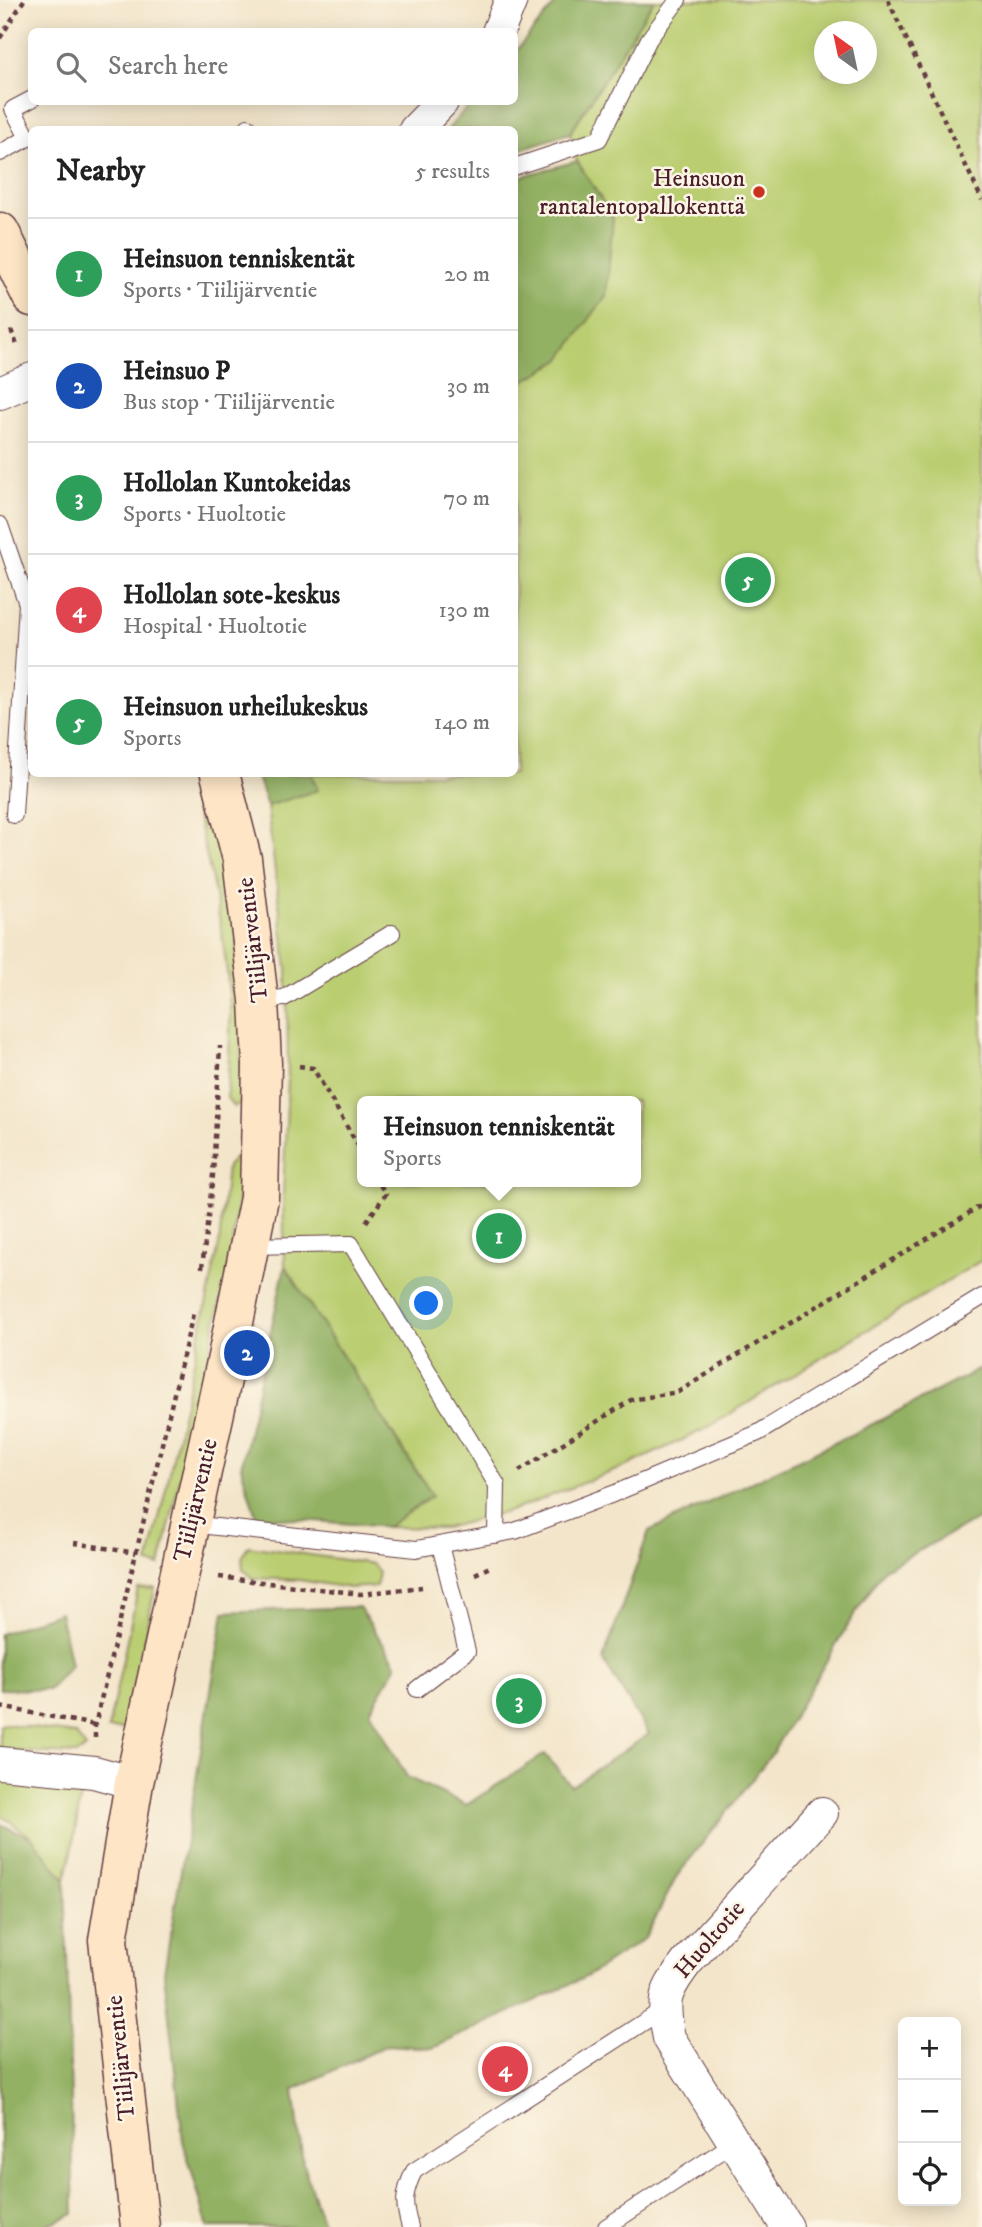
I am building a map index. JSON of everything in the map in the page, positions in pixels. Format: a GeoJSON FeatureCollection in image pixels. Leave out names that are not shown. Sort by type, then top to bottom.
{"type":"FeatureCollection","features":[{"type":"Feature","properties":{"kind":"street"},"geometry":{"type":"LineString","coordinates":[[500,28],[511,0]]}},
{"type":"Feature","properties":{"kind":"street"},"geometry":{"type":"LineString","coordinates":[[419,126],[439,105]]}},
{"type":"Feature","properties":{"kind":"street"},"geometry":{"type":"LineString","coordinates":[[0,232],[28,289]]}},
{"type":"Feature","properties":{"kind":"street"},"geometry":{"type":"LineString","coordinates":[[0,393],[28,381]]}},
{"type":"Feature","properties":{"kind":"street","name":"Tiilijärventie"},"geometry":{"type":"LineString","coordinates":[[130,2225],[108,1940],[134,1783],[259,1198],[262,1064],[260,1000],[242,859],[221,777]]}},
{"type":"Feature","properties":{"kind":"street"},"geometry":{"type":"LineString","coordinates":[[0,1763],[94,1772],[134,1783]]}},
{"type":"Feature","properties":{"kind":"street","name":"Huoltotie"},"geometry":{"type":"LineString","coordinates":[[787,2227],[669,2038],[664,2009],[670,1985],[687,1962],[822,1813]]}},
{"type":"Feature","properties":{"kind":"lane"},"geometry":{"type":"LineString","coordinates":[[518,166],[599,139],[649,39],[678,0]]}},
{"type":"Feature","properties":{"kind":"lane"},"geometry":{"type":"LineString","coordinates":[[0,153],[28,138],[13,109],[28,101]]}},
{"type":"Feature","properties":{"kind":"lane"},"geometry":{"type":"LineString","coordinates":[[0,525],[27,604],[13,815]]}},
{"type":"Feature","properties":{"kind":"lane"},"geometry":{"type":"LineString","coordinates":[[260,1000],[284,998],[392,933]]}},
{"type":"Feature","properties":{"kind":"lane"},"geometry":{"type":"LineString","coordinates":[[249,1246],[351,1244],[498,1485],[496,1535]]}},
{"type":"Feature","properties":{"kind":"lane"},"geometry":{"type":"LineString","coordinates":[[190,1524],[416,1549],[514,1531],[613,1494],[758,1433],[982,1297]]}},
{"type":"Feature","properties":{"kind":"lane"},"geometry":{"type":"LineString","coordinates":[[417,1689],[467,1651],[440,1545]]}},
{"type":"Feature","properties":{"kind":"lane"},"geometry":{"type":"LineString","coordinates":[[410,2227],[404,2208],[405,2189],[414,2171],[664,2009]]}},
{"type":"Feature","properties":{"kind":"lane"},"geometry":{"type":"LineString","coordinates":[[606,2227],[734,2143]]}},
{"type":"Feature","properties":{"kind":"path"},"geometry":{"type":"LineString","coordinates":[[0,38],[24,0]]}},
{"type":"Feature","properties":{"kind":"path"},"geometry":{"type":"LineString","coordinates":[[888,0],[982,200]]}},
{"type":"Feature","properties":{"kind":"path"},"geometry":{"type":"LineString","coordinates":[[200,1278],[208,1232],[213,1175],[220,1043]]}},
{"type":"Feature","properties":{"kind":"path"},"geometry":{"type":"LineString","coordinates":[[351,1244],[386,1194],[381,1187]]}},
{"type":"Feature","properties":{"kind":"path"},"geometry":{"type":"LineString","coordinates":[[498,1485],[631,1400],[678,1391],[982,1205]]}},
{"type":"Feature","properties":{"kind":"path"},"geometry":{"type":"LineString","coordinates":[[94,1772],[95,1725],[193,1313]]}},
{"type":"Feature","properties":{"kind":"path"},"geometry":{"type":"LineString","coordinates":[[74,1543],[136,1553]]}},
{"type":"Feature","properties":{"kind":"path"},"geometry":{"type":"LineString","coordinates":[[0,1706],[95,1725]]}},
{"type":"Feature","properties":{"kind":"green space"},"geometry":{"type":"Polygon","coordinates":[[[556,0],[654,0],[570,133],[518,150],[518,126],[451,126],[469,105],[518,105],[518,48],[556,0]]]}},
{"type":"Feature","properties":{"kind":"green space"},"geometry":{"type":"Polygon","coordinates":[[[654,0],[982,0],[982,1260],[705,1429],[629,1465],[514,1510],[445,1528],[387,1527],[432,1495],[285,1266],[283,1197],[288,1079],[287,968],[267,806],[317,790],[312,777],[518,777],[518,384],[560,360],[613,218],[577,161],[570,133],[654,0]]]}},
{"type":"Feature","properties":{"kind":"green space"},"geometry":{"type":"Polygon","coordinates":[[[577,161],[613,218],[606,296],[560,360],[518,384],[518,177],[577,161]]]}},
{"type":"Feature","properties":{"kind":"green space"},"geometry":{"type":"Polygon","coordinates":[[[188,777],[204,777],[225,861],[240,962],[242,1102],[234,1107],[227,1098],[230,1007],[224,948],[208,860],[188,777]]]}},
{"type":"Feature","properties":{"kind":"green space"},"geometry":{"type":"Polygon","coordinates":[[[257,777],[312,777],[318,790],[267,806],[257,777]]]}},
{"type":"Feature","properties":{"kind":"green space"},"geometry":{"type":"Polygon","coordinates":[[[237,1156],[243,1168],[229,1265],[160,1566],[148,1564],[219,1245],[227,1166],[237,1156]]]}},
{"type":"Feature","properties":{"kind":"green space"},"geometry":{"type":"Polygon","coordinates":[[[285,1266],[432,1496],[387,1527],[256,1516],[241,1467],[285,1266]]]}},
{"type":"Feature","properties":{"kind":"green space"},"geometry":{"type":"Polygon","coordinates":[[[982,1368],[982,1517],[884,1569],[771,1755],[677,1876],[645,1938],[588,1976],[433,2048],[387,2045],[294,2089],[303,2164],[324,2227],[208,2227],[183,2141],[164,1973],[224,1612],[359,1607],[397,1665],[370,1711],[407,1777],[466,1805],[545,1754],[571,1786],[649,1734],[603,1660],[649,1531],[863,1429],[982,1368]]]}},
{"type":"Feature","properties":{"kind":"green space"},"geometry":{"type":"Polygon","coordinates":[[[248,1546],[373,1564],[379,1573],[376,1586],[350,1588],[299,1580],[253,1578],[243,1569],[242,1558],[248,1546]]]}},
{"type":"Feature","properties":{"kind":"green space"},"geometry":{"type":"Polygon","coordinates":[[[155,1588],[126,1729],[108,1729],[138,1589],[155,1588]]]}},
{"type":"Feature","properties":{"kind":"green space"},"geometry":{"type":"Polygon","coordinates":[[[60,1612],[71,1665],[49,1690],[0,1689],[0,1634],[60,1612]]]}},
{"type":"Feature","properties":{"kind":"green space"},"geometry":{"type":"Polygon","coordinates":[[[0,1725],[75,1734],[86,1748],[77,1754],[0,1748],[0,1725]]]}},
{"type":"Feature","properties":{"kind":"green space"},"geometry":{"type":"Polygon","coordinates":[[[0,1778],[75,1780],[82,1788],[65,1880],[32,1838],[0,1814],[0,1778]]]}},
{"type":"Feature","properties":{"kind":"green space"},"geometry":{"type":"Polygon","coordinates":[[[0,1824],[32,1838],[65,1880],[74,2214],[41,2227],[0,2227],[0,1824]]]}},
{"type":"Feature","properties":{"kind":"place","name":"Heinsuon rantalentopallokenttä"},"geometry":{"type":"Point","coordinates":[759,192]}},
{"type":"Feature","properties":{"kind":"place","name":"Heinsuon urheilukeskus"},"geometry":{"type":"Point","coordinates":[748,580]}},
{"type":"Feature","properties":{"kind":"place","name":"Heinsuon tenniskentät"},"geometry":{"type":"Point","coordinates":[499,1236]}},
{"type":"Feature","properties":{"kind":"place","name":"Heinsuo P"},"geometry":{"type":"Point","coordinates":[247,1353]}},
{"type":"Feature","properties":{"kind":"place","name":"Hollolan Kuntokeidas"},"geometry":{"type":"Point","coordinates":[519,1701]}},
{"type":"Feature","properties":{"kind":"place","name":"Hollolan sote-keskus"},"geometry":{"type":"Point","coordinates":[505,2069]}}]}
